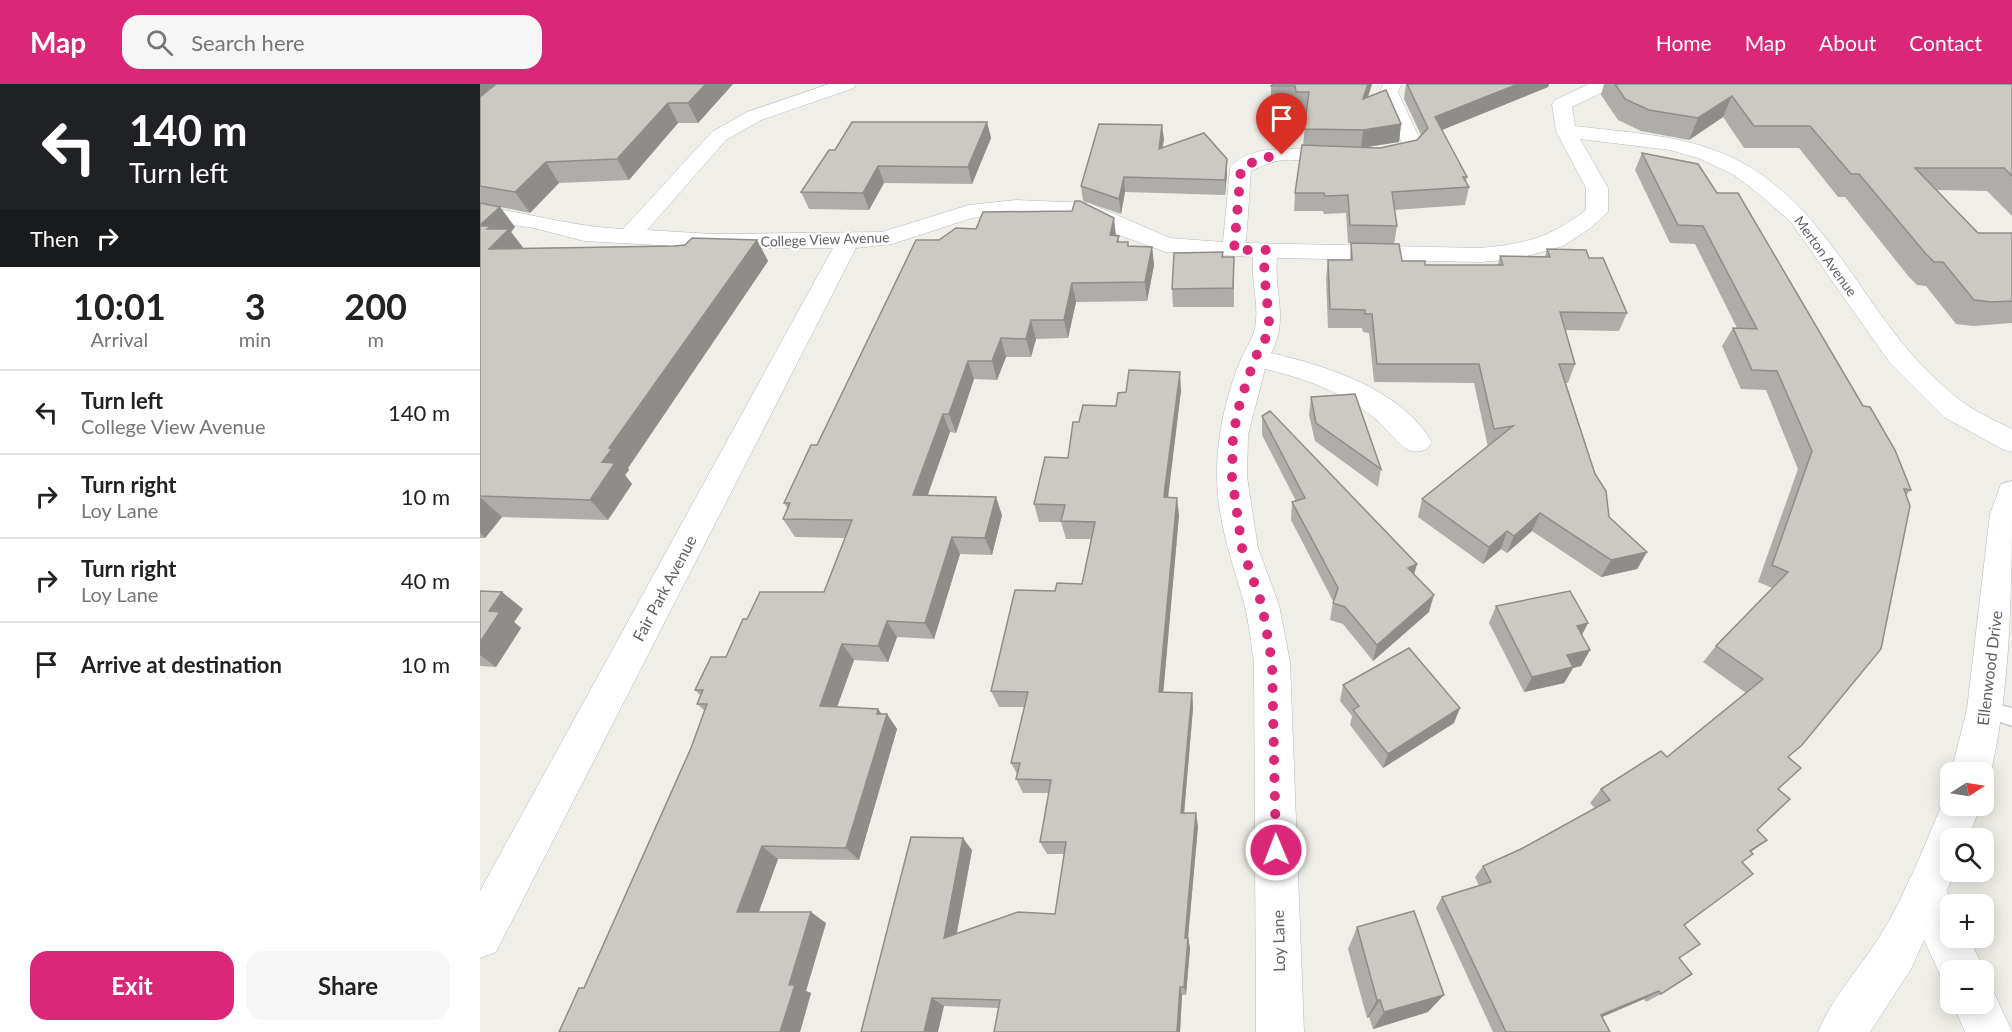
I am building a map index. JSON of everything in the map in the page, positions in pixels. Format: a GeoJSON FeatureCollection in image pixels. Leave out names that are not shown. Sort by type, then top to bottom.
{"type":"FeatureCollection","features":[{"type":"Feature","properties":{"kind":"street"},"geometry":{"type":"LineString","coordinates":[[629,237],[719,136],[753,116],[848,84]]}},
{"type":"Feature","properties":{"kind":"street","name":"Loy Lane"},"geometry":{"type":"LineString","coordinates":[[1280,1032],[1272,662],[1262,605],[1242,548],[1232,477],[1233,435],[1255,358],[1265,340],[1269,321],[1264,271],[1250,250],[1241,168],[1262,158],[1282,155],[1373,158],[1399,155],[1413,146],[1389,92],[1392,84]]}},
{"type":"Feature","properties":{"kind":"street","name":"College View Avenue"},"geometry":{"type":"LineString","coordinates":[[480,213],[536,221],[584,234],[712,241],[848,241],[885,239],[969,212],[1016,207],[1089,210],[1127,230],[1166,245],[1250,250],[1480,255],[1524,252],[1554,243],[1597,212],[1597,188],[1566,131],[1562,104],[1604,84]]}},
{"type":"Feature","properties":{"kind":"street","name":"Merton Avenue"},"geometry":{"type":"LineString","coordinates":[[1566,131],[1672,144],[1708,155],[1741,171],[1768,190],[1798,216],[1899,357],[1954,410],[2012,442]]}},
{"type":"Feature","properties":{"kind":"street","name":"Fair Park Avenue"},"geometry":{"type":"LineString","coordinates":[[480,936],[848,241]]}},
{"type":"Feature","properties":{"kind":"street"},"geometry":{"type":"LineString","coordinates":[[1255,358],[1300,368],[1343,384],[1376,402],[1417,442]]}},
{"type":"Feature","properties":{"kind":"street","name":"Ellenwood Drive"},"geometry":{"type":"LineString","coordinates":[[1976,762],[1999,713],[2006,514],[2012,492]]}},
{"type":"Feature","properties":{"kind":"street"},"geometry":{"type":"LineString","coordinates":[[1842,1032],[1895,953],[1925,893],[1957,816]]}},
{"type":"Feature","properties":{"kind":"street"},"geometry":{"type":"LineString","coordinates":[[1925,893],[1956,960]]}},
{"type":"Feature","properties":{"kind":"street"},"geometry":{"type":"LineString","coordinates":[[1981,1014],[1989,1032]]}},
{"type":"Feature","properties":{"kind":"building"},"geometry":{"type":"Polygon","coordinates":[[[496,84],[706,84],[688,103],[668,103],[617,159],[546,162],[515,192],[480,186],[480,97],[496,84]]]}},
{"type":"Feature","properties":{"kind":"building"},"geometry":{"type":"Polygon","coordinates":[[[1273,84],[1368,84],[1363,99],[1386,90],[1401,124],[1363,130],[1304,129],[1309,92],[1296,92],[1295,86],[1271,86],[1273,84]]]}},
{"type":"Feature","properties":{"kind":"building"},"geometry":{"type":"Polygon","coordinates":[[[1407,84],[1518,84],[1435,117],[1467,177],[1463,177],[1469,187],[1392,192],[1397,226],[1350,225],[1348,195],[1325,196],[1324,193],[1295,193],[1302,145],[1380,148],[1417,140],[1428,128],[1407,84]]]}},
{"type":"Feature","properties":{"kind":"building"},"geometry":{"type":"Polygon","coordinates":[[[1615,84],[2012,84],[2012,176],[2004,168],[1915,168],[1978,233],[2012,233],[2012,301],[1974,300],[1943,262],[1934,262],[1926,254],[1859,174],[1851,174],[1810,126],[1754,126],[1732,96],[1698,118],[1649,110],[1625,99],[1615,84]]]}},
{"type":"Feature","properties":{"kind":"building"},"geometry":{"type":"Polygon","coordinates":[[[852,122],[987,122],[968,167],[878,166],[863,193],[801,192],[829,150],[835,150],[852,122]]]}},
{"type":"Feature","properties":{"kind":"building"},"geometry":{"type":"Polygon","coordinates":[[[1099,124],[1162,125],[1159,149],[1204,133],[1227,159],[1225,180],[1124,177],[1119,199],[1081,186],[1099,124]]]}},
{"type":"Feature","properties":{"kind":"building"},"geometry":{"type":"Polygon","coordinates":[[[1642,153],[1698,164],[1717,193],[1738,193],[1863,406],[1870,407],[1895,450],[1911,490],[1904,489],[1910,506],[1881,649],[1802,745],[1788,757],[1801,768],[1778,789],[1790,799],[1757,830],[1767,840],[1750,851],[1753,854],[1742,862],[1753,874],[1684,925],[1700,944],[1679,958],[1692,974],[1661,994],[1659,991],[1601,1015],[1610,1032],[1506,1032],[1442,897],[1491,882],[1483,866],[1521,849],[1610,800],[1601,789],[1661,751],[1667,757],[1763,679],[1716,646],[1788,572],[1772,565],[1812,451],[1777,371],[1752,370],[1733,328],[1757,329],[1703,226],[1678,225],[1642,153]]]}},
{"type":"Feature","properties":{"kind":"building"},"geometry":{"type":"Polygon","coordinates":[[[1075,201],[1080,201],[1114,218],[1110,235],[1119,236],[1117,242],[1128,242],[1128,246],[1152,247],[1145,282],[1072,283],[1064,320],[1031,320],[1026,339],[1001,338],[992,361],[968,361],[949,414],[943,414],[913,495],[996,497],[985,538],[952,537],[925,623],[887,621],[878,646],[842,644],[820,706],[878,709],[877,714],[887,714],[846,848],[762,846],[737,912],[811,912],[789,985],[795,985],[780,1032],[559,1032],[579,988],[584,988],[691,748],[707,704],[697,704],[703,690],[695,690],[711,657],[726,657],[743,619],[747,619],[760,592],[824,592],[852,520],[783,519],[790,503],[784,503],[811,445],[817,445],[916,240],[939,240],[956,228],[976,229],[983,212],[1072,211],[1075,201]]]}},
{"type":"Feature","properties":{"kind":"building"},"geometry":{"type":"Polygon","coordinates":[[[480,203],[500,207],[480,225],[480,203]]]}},
{"type":"Feature","properties":{"kind":"building"},"geometry":{"type":"Polygon","coordinates":[[[480,226],[491,226],[487,229],[509,229],[489,249],[674,246],[685,245],[692,238],[757,240],[609,448],[612,449],[602,462],[615,463],[590,500],[480,496],[480,226]]]}},
{"type":"Feature","properties":{"kind":"building"},"geometry":{"type":"Polygon","coordinates":[[[1351,243],[1399,244],[1402,261],[1425,261],[1425,265],[1503,265],[1500,256],[1550,257],[1547,249],[1586,250],[1589,258],[1603,258],[1627,313],[1560,312],[1575,364],[1559,364],[1595,474],[1606,491],[1609,517],[1647,552],[1611,560],[1540,513],[1514,536],[1507,531],[1489,547],[1422,499],[1513,426],[1494,429],[1479,364],[1377,364],[1372,314],[1365,314],[1365,310],[1330,309],[1328,260],[1352,260],[1351,243]]]}},
{"type":"Feature","properties":{"kind":"building"},"geometry":{"type":"Polygon","coordinates":[[[1223,252],[1222,257],[1234,257],[1233,288],[1172,289],[1174,253],[1223,252]]]}},
{"type":"Feature","properties":{"kind":"building"},"geometry":{"type":"Polygon","coordinates":[[[1129,370],[1180,372],[1164,497],[1177,498],[1159,692],[1192,693],[1181,813],[1196,813],[1185,938],[1188,938],[1184,987],[1180,987],[1177,1032],[994,1032],[1000,1000],[932,998],[924,1032],[861,1032],[911,837],[963,838],[944,938],[1018,912],[1055,914],[1066,842],[1040,842],[1051,780],[1016,779],[1020,763],[1011,763],[1028,692],[991,691],[1015,590],[1055,591],[1057,583],[1082,584],[1095,522],[1061,521],[1065,505],[1034,504],[1045,457],[1068,458],[1073,422],[1079,422],[1083,405],[1116,406],[1118,393],[1126,392],[1129,370]]]}},
{"type":"Feature","properties":{"kind":"building"},"geometry":{"type":"Polygon","coordinates":[[[1355,394],[1381,469],[1316,423],[1311,397],[1355,394]]]}},
{"type":"Feature","properties":{"kind":"building"},"geometry":{"type":"Polygon","coordinates":[[[1270,411],[1417,564],[1408,568],[1434,595],[1377,645],[1345,607],[1333,603],[1338,588],[1292,502],[1305,498],[1262,416],[1270,411]]]}},
{"type":"Feature","properties":{"kind":"building"},"geometry":{"type":"Polygon","coordinates":[[[480,591],[502,592],[489,611],[500,612],[480,642],[480,591]]]}},
{"type":"Feature","properties":{"kind":"building"},"geometry":{"type":"Polygon","coordinates":[[[1570,591],[1588,623],[1577,626],[1590,650],[1567,655],[1573,667],[1532,677],[1496,606],[1570,591]]]}},
{"type":"Feature","properties":{"kind":"building"},"geometry":{"type":"Polygon","coordinates":[[[1409,648],[1460,708],[1388,754],[1353,710],[1359,706],[1343,685],[1409,648]]]}},
{"type":"Feature","properties":{"kind":"building"},"geometry":{"type":"Polygon","coordinates":[[[1414,911],[1444,995],[1384,1012],[1380,1000],[1377,1000],[1357,927],[1414,911]]]}},
{"type":"Feature","properties":{"kind":"route"},"geometry":{"type":"LineString","coordinates":[[1276,850],[1272,662],[1262,605],[1242,548],[1232,477],[1233,435],[1240,402],[1255,358],[1265,340],[1269,321],[1264,271],[1266,250],[1234,250],[1241,168],[1262,158],[1282,155]]}}]}
